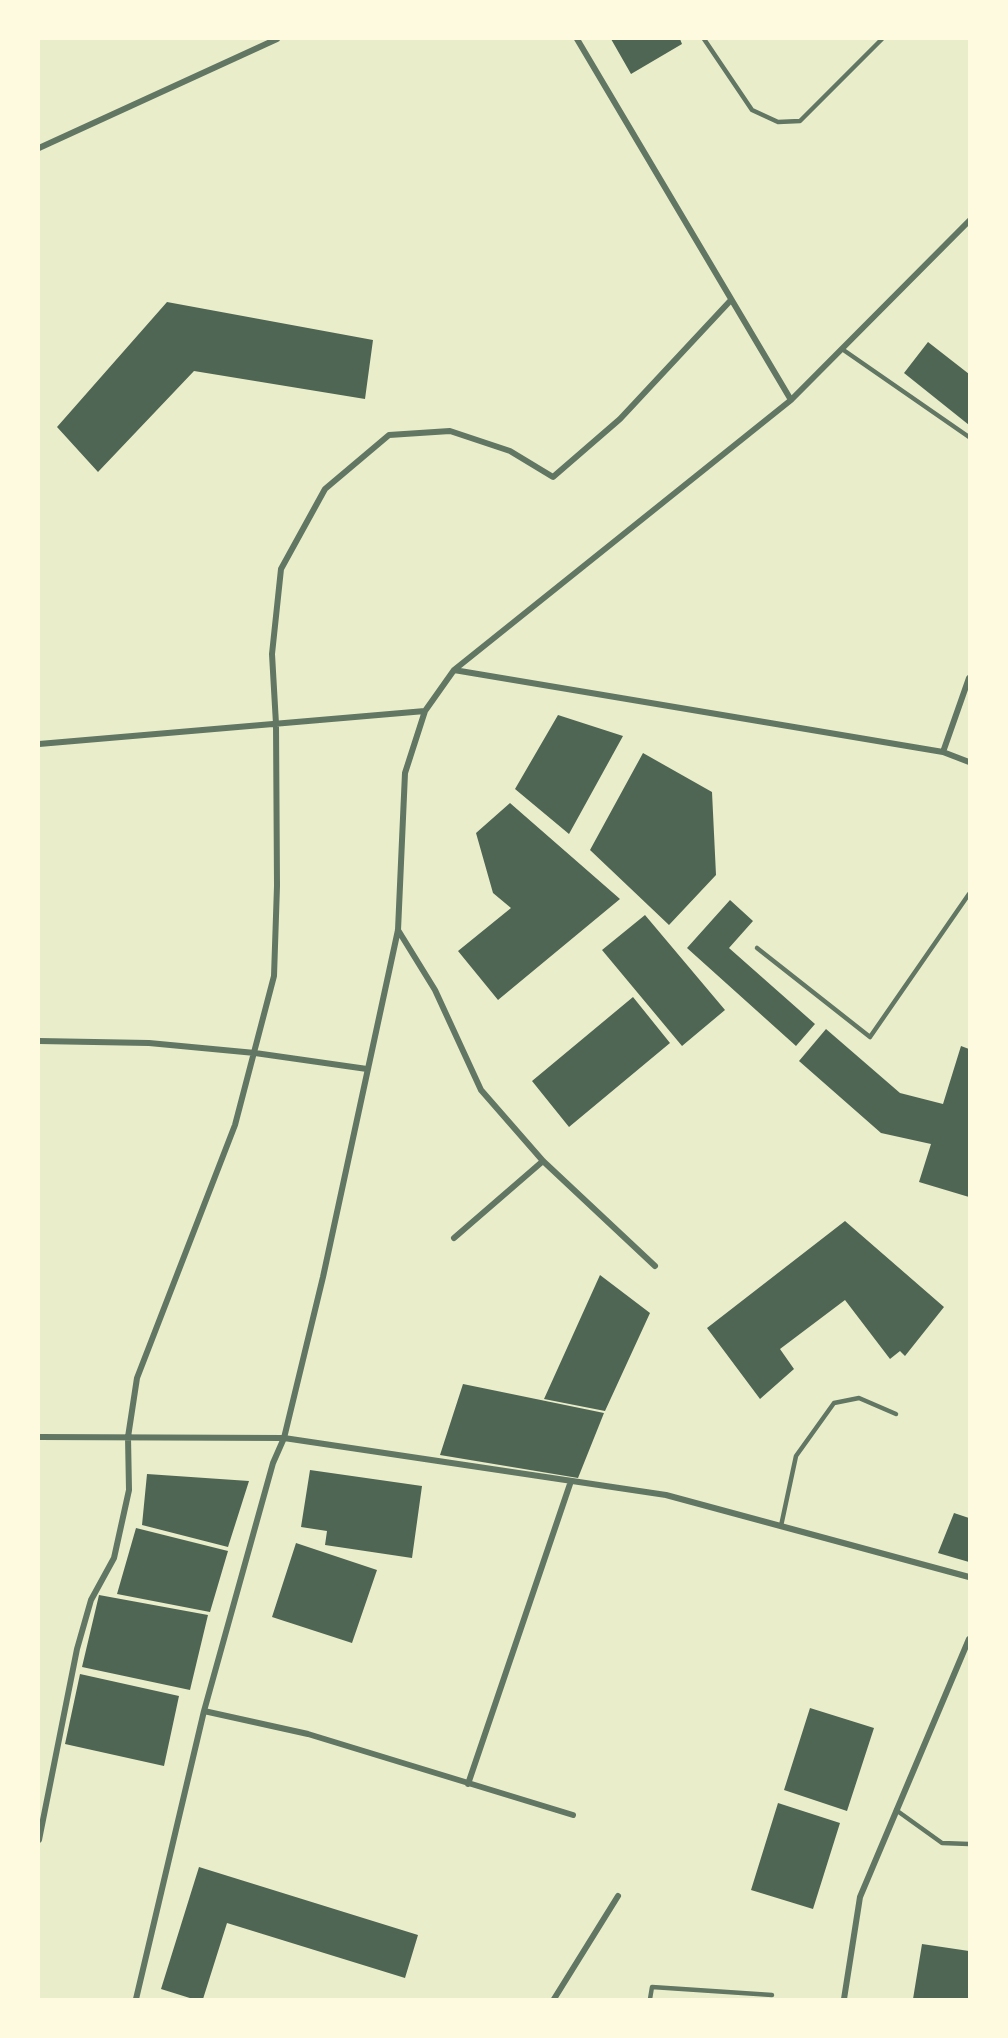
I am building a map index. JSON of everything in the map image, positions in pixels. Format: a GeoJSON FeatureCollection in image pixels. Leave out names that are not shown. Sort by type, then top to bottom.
{"type":"FeatureCollection","features":[{"type":"Feature","properties":{"kind":"street"},"geometry":{"type":"LineString","coordinates":[[39,147],[277,39]]}},
{"type":"Feature","properties":{"kind":"street"},"geometry":{"type":"LineString","coordinates":[[577,39],[791,400]]}},
{"type":"Feature","properties":{"kind":"street"},"geometry":{"type":"LineString","coordinates":[[136,1999],[204,1711],[273,1463],[284,1438],[323,1277],[398,930],[405,773],[425,711],[454,670],[791,400],[969,221]]}},
{"type":"Feature","properties":{"kind":"street"},"geometry":{"type":"LineString","coordinates":[[39,1840],[77,1649],[91,1600],[114,1557],[129,1491],[128,1437],[136,1378],[235,1125],[274,976],[277,886],[276,724],[272,654],[281,568],[325,489],[389,435],[450,431],[510,451],[553,477],[620,419],[731,300]]}},
{"type":"Feature","properties":{"kind":"street"},"geometry":{"type":"LineString","coordinates":[[454,670],[943,752],[969,762]]}},
{"type":"Feature","properties":{"kind":"street"},"geometry":{"type":"LineString","coordinates":[[943,752],[969,678]]}},
{"type":"Feature","properties":{"kind":"street"},"geometry":{"type":"LineString","coordinates":[[39,744],[425,711]]}},
{"type":"Feature","properties":{"kind":"street"},"geometry":{"type":"LineString","coordinates":[[398,930],[435,990],[481,1090],[543,1161],[655,1266]]}},
{"type":"Feature","properties":{"kind":"street"},"geometry":{"type":"LineString","coordinates":[[39,1041],[149,1043],[255,1053],[367,1069]]}},
{"type":"Feature","properties":{"kind":"street"},"geometry":{"type":"LineString","coordinates":[[454,1238],[543,1161]]}},
{"type":"Feature","properties":{"kind":"street"},"geometry":{"type":"LineString","coordinates":[[39,1437],[284,1438],[666,1495],[969,1577]]}},
{"type":"Feature","properties":{"kind":"street"},"geometry":{"type":"LineString","coordinates":[[468,1784],[571,1481]]}},
{"type":"Feature","properties":{"kind":"street"},"geometry":{"type":"LineString","coordinates":[[843,1999],[860,1897],[969,1639]]}},
{"type":"Feature","properties":{"kind":"street"},"geometry":{"type":"LineString","coordinates":[[204,1711],[308,1734],[573,1815]]}},
{"type":"Feature","properties":{"kind":"street"},"geometry":{"type":"LineString","coordinates":[[554,1999],[618,1896]]}},
{"type":"Feature","properties":{"kind":"lane"},"geometry":{"type":"LineString","coordinates":[[704,39],[752,110],[778,122],[800,121],[882,39]]}},
{"type":"Feature","properties":{"kind":"lane"},"geometry":{"type":"LineString","coordinates":[[842,349],[969,437]]}},
{"type":"Feature","properties":{"kind":"lane"},"geometry":{"type":"LineString","coordinates":[[757,948],[870,1037],[969,894]]}},
{"type":"Feature","properties":{"kind":"lane"},"geometry":{"type":"LineString","coordinates":[[781,1526],[796,1456],[834,1404],[859,1398],[896,1414]]}},
{"type":"Feature","properties":{"kind":"lane"},"geometry":{"type":"LineString","coordinates":[[896,1810],[942,1843],[969,1844]]}},
{"type":"Feature","properties":{"kind":"lane"},"geometry":{"type":"LineString","coordinates":[[650,1999],[652,1987],[772,1995]]}},
{"type":"Feature","properties":{"kind":"building"},"geometry":{"type":"Polygon","coordinates":[[[611,39],[680,39],[682,44],[631,74],[611,39]]]}},
{"type":"Feature","properties":{"kind":"building"},"geometry":{"type":"Polygon","coordinates":[[[167,302],[373,340],[365,399],[194,371],[98,472],[57,427],[167,302]]]}},
{"type":"Feature","properties":{"kind":"building"},"geometry":{"type":"Polygon","coordinates":[[[928,342],[969,374],[969,425],[904,373],[928,342]]]}},
{"type":"Feature","properties":{"kind":"building"},"geometry":{"type":"Polygon","coordinates":[[[558,715],[623,736],[569,834],[515,789],[558,715]]]}},
{"type":"Feature","properties":{"kind":"building"},"geometry":{"type":"Polygon","coordinates":[[[643,753],[712,792],[716,875],[669,925],[590,850],[643,753]]]}},
{"type":"Feature","properties":{"kind":"building"},"geometry":{"type":"Polygon","coordinates":[[[510,803],[620,899],[498,1000],[458,951],[511,908],[493,893],[476,833],[510,803]]]}},
{"type":"Feature","properties":{"kind":"building"},"geometry":{"type":"Polygon","coordinates":[[[730,900],[753,921],[729,948],[815,1024],[796,1046],[687,948],[730,900]]]}},
{"type":"Feature","properties":{"kind":"building"},"geometry":{"type":"Polygon","coordinates":[[[645,915],[725,1010],[682,1046],[602,950],[645,915]]]}},
{"type":"Feature","properties":{"kind":"building"},"geometry":{"type":"Polygon","coordinates":[[[633,997],[670,1043],[569,1127],[532,1081],[633,997]]]}},
{"type":"Feature","properties":{"kind":"building"},"geometry":{"type":"Polygon","coordinates":[[[826,1029],[900,1093],[943,1104],[961,1046],[969,1049],[969,1197],[919,1182],[931,1144],[881,1133],[799,1061],[826,1029]]]}},
{"type":"Feature","properties":{"kind":"building"},"geometry":{"type":"Polygon","coordinates":[[[845,1221],[944,1307],[905,1356],[900,1351],[890,1359],[845,1300],[780,1349],[794,1369],[760,1399],[707,1328],[845,1221]]]}},
{"type":"Feature","properties":{"kind":"building"},"geometry":{"type":"Polygon","coordinates":[[[600,1275],[650,1313],[605,1411],[544,1399],[600,1275]]]}},
{"type":"Feature","properties":{"kind":"building"},"geometry":{"type":"Polygon","coordinates":[[[463,1384],[604,1413],[578,1478],[440,1455],[463,1384]]]}},
{"type":"Feature","properties":{"kind":"building"},"geometry":{"type":"Polygon","coordinates":[[[310,1470],[422,1486],[412,1558],[325,1545],[327,1531],[301,1527],[310,1470]]]}},
{"type":"Feature","properties":{"kind":"building"},"geometry":{"type":"Polygon","coordinates":[[[147,1474],[249,1481],[228,1547],[142,1525],[147,1474]]]}},
{"type":"Feature","properties":{"kind":"building"},"geometry":{"type":"Polygon","coordinates":[[[954,1513],[969,1518],[969,1562],[938,1553],[954,1513]]]}},
{"type":"Feature","properties":{"kind":"building"},"geometry":{"type":"Polygon","coordinates":[[[136,1528],[228,1551],[210,1612],[117,1594],[136,1528]]]}},
{"type":"Feature","properties":{"kind":"building"},"geometry":{"type":"Polygon","coordinates":[[[296,1543],[377,1570],[352,1643],[272,1617],[296,1543]]]}},
{"type":"Feature","properties":{"kind":"building"},"geometry":{"type":"Polygon","coordinates":[[[99,1595],[208,1615],[190,1690],[82,1667],[99,1595]]]}},
{"type":"Feature","properties":{"kind":"building"},"geometry":{"type":"Polygon","coordinates":[[[80,1674],[179,1696],[164,1766],[65,1744],[80,1674]]]}},
{"type":"Feature","properties":{"kind":"building"},"geometry":{"type":"Polygon","coordinates":[[[810,1708],[874,1728],[847,1811],[784,1790],[810,1708]]]}},
{"type":"Feature","properties":{"kind":"building"},"geometry":{"type":"Polygon","coordinates":[[[778,1803],[840,1823],[813,1909],[751,1890],[778,1803]]]}},
{"type":"Feature","properties":{"kind":"building"},"geometry":{"type":"Polygon","coordinates":[[[199,1867],[418,1935],[405,1978],[227,1923],[203,1999],[193,1999],[161,1989],[199,1867]]]}},
{"type":"Feature","properties":{"kind":"building"},"geometry":{"type":"Polygon","coordinates":[[[922,1944],[969,1951],[969,1999],[913,1999],[922,1944]]]}}]}
